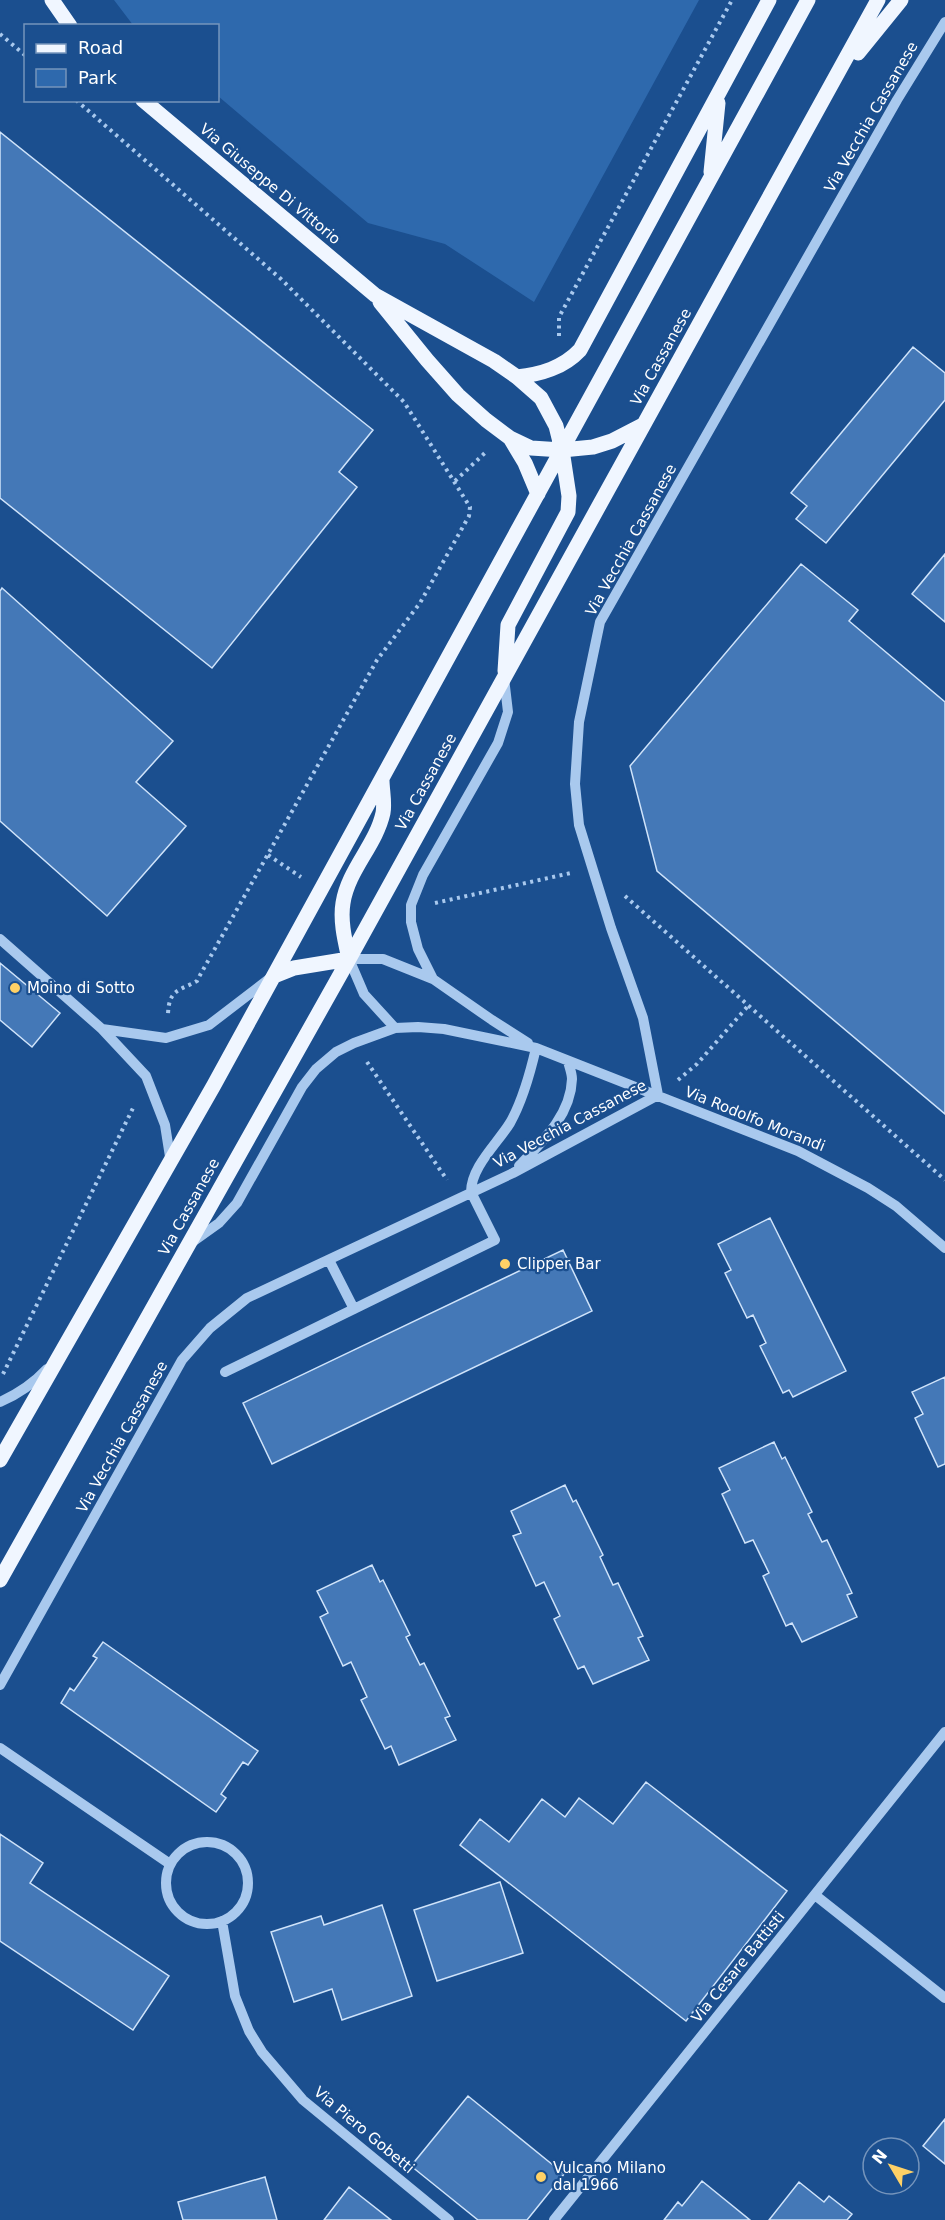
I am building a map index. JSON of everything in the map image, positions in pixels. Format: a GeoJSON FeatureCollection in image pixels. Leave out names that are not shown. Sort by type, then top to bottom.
{"type":"FeatureCollection","features":[{"type":"Feature","properties":{"kind":"main road"},"geometry":{"type":"LineString","coordinates":[[52,0],[69,24]]}},
{"type":"Feature","properties":{"kind":"main road"},"geometry":{"type":"LineString","coordinates":[[517,377],[545,372],[571,360],[580,350],[769,0]]}},
{"type":"Feature","properties":{"kind":"main road"},"geometry":{"type":"LineString","coordinates":[[0,1460],[171,1163],[808,0]]}},
{"type":"Feature","properties":{"kind":"main road","name":"Via Cassanese"},"geometry":{"type":"LineString","coordinates":[[0,1580],[349,959],[878,0]]}},
{"type":"Feature","properties":{"kind":"main road"},"geometry":{"type":"LineString","coordinates":[[833,83],[901,0]]}},
{"type":"Feature","properties":{"kind":"main road"},"geometry":{"type":"LineString","coordinates":[[710,178],[718,94]]}},
{"type":"Feature","properties":{"kind":"main road","name":"Via Giuseppe Di Vittorio"},"geometry":{"type":"LineString","coordinates":[[145,102],[375,295],[494,361],[517,377],[541,398],[556,426],[562,450],[531,448],[506,435],[458,395],[375,295]]}},
{"type":"Feature","properties":{"kind":"main road"},"geometry":{"type":"LineString","coordinates":[[562,450],[593,447],[612,441],[644,424]]}},
{"type":"Feature","properties":{"kind":"main road","name":"Via Giuseppe Di Vittorio"},"geometry":{"type":"LineString","coordinates":[[506,435],[525,463],[538,494]]}},
{"type":"Feature","properties":{"kind":"main road"},"geometry":{"type":"LineString","coordinates":[[504,678],[508,625],[568,512],[569,496],[562,450]]}},
{"type":"Feature","properties":{"kind":"main road"},"geometry":{"type":"LineString","coordinates":[[274,976],[302,967],[349,959],[344,931],[343,903],[377,830],[383,811],[382,780]]}},
{"type":"Feature","properties":{"kind":"street","name":"Via Vecchia Cassanese"},"geometry":{"type":"LineString","coordinates":[[0,1685],[182,1360],[210,1328],[247,1298],[513,1173],[658,1095],[643,1018],[610,928],[579,825],[575,784],[579,722],[600,622],[897,100],[945,22]]}},
{"type":"Feature","properties":{"kind":"street"},"geometry":{"type":"LineString","coordinates":[[433,978],[415,937],[411,922],[411,905],[423,875],[498,743],[508,712],[504,678]]}},
{"type":"Feature","properties":{"kind":"street"},"geometry":{"type":"LineString","coordinates":[[0,939],[102,1029],[146,1076],[165,1125],[171,1163]]}},
{"type":"Feature","properties":{"kind":"street"},"geometry":{"type":"LineString","coordinates":[[349,959],[364,994],[395,1028]]}},
{"type":"Feature","properties":{"kind":"street","name":"Via Rodolfo Morandi"},"geometry":{"type":"LineString","coordinates":[[349,959],[383,959],[433,978],[536,1048],[779,1143],[833,1168],[896,1206],[945,1248]]}},
{"type":"Feature","properties":{"kind":"street"},"geometry":{"type":"LineString","coordinates":[[102,1029],[166,1038],[209,1024],[274,976]]}},
{"type":"Feature","properties":{"kind":"street","name":"Via Rodolfo Morandi"},"geometry":{"type":"LineString","coordinates":[[189,1244],[219,1223],[237,1203],[302,1087],[316,1069],[336,1052],[395,1028],[418,1027],[444,1029],[536,1048]]}},
{"type":"Feature","properties":{"kind":"street","name":"Via Vecchia Cassanese"},"geometry":{"type":"LineString","coordinates":[[471,1192],[476,1173],[510,1123],[524,1094],[536,1048]]}},
{"type":"Feature","properties":{"kind":"street"},"geometry":{"type":"LineString","coordinates":[[513,1173],[552,1131],[567,1102],[572,1079],[568,1061]]}},
{"type":"Feature","properties":{"kind":"street"},"geometry":{"type":"LineString","coordinates":[[225,1372],[495,1240],[471,1192]]}},
{"type":"Feature","properties":{"kind":"street"},"geometry":{"type":"LineString","coordinates":[[329,1260],[354,1309]]}},
{"type":"Feature","properties":{"kind":"street"},"geometry":{"type":"LineString","coordinates":[[0,1402],[40,1377],[61,1352]]}},
{"type":"Feature","properties":{"kind":"street","name":"Via Cesare Battisti"},"geometry":{"type":"LineString","coordinates":[[554,2220],[945,1732]]}},
{"type":"Feature","properties":{"kind":"street"},"geometry":{"type":"LineString","coordinates":[[0,1748],[170,1864]]}},
{"type":"Feature","properties":{"kind":"street"},"geometry":{"type":"LineString","coordinates":[[202,1842],[215,1842],[238,1855],[245,1866],[248,1879],[247,1892],[242,1904],[234,1915],[222,1921],[200,1924],[180,1915],[168,1897],[167,1875],[170,1864],[189,1846],[202,1842]]}},
{"type":"Feature","properties":{"kind":"street"},"geometry":{"type":"LineString","coordinates":[[814,1895],[945,1998]]}},
{"type":"Feature","properties":{"kind":"street","name":"Via Piero Gobetti"},"geometry":{"type":"LineString","coordinates":[[222,1921],[236,1996],[249,2031],[262,2052],[303,2100],[449,2220]]}},
{"type":"Feature","properties":{"kind":"path"},"geometry":{"type":"LineString","coordinates":[[562,364],[559,317],[732,0]]}},
{"type":"Feature","properties":{"kind":"path"},"geometry":{"type":"LineString","coordinates":[[0,34],[24,54]]}},
{"type":"Feature","properties":{"kind":"path"},"geometry":{"type":"LineString","coordinates":[[78,102],[280,279],[404,402],[470,507],[469,516],[420,603],[377,660],[197,981],[178,990],[170,999],[166,1038]]}},
{"type":"Feature","properties":{"kind":"path"},"geometry":{"type":"LineString","coordinates":[[455,482],[506,435]]}},
{"type":"Feature","properties":{"kind":"path"},"geometry":{"type":"LineString","coordinates":[[433,903],[591,868]]}},
{"type":"Feature","properties":{"kind":"path"},"geometry":{"type":"LineString","coordinates":[[622,893],[945,1180]]}},
{"type":"Feature","properties":{"kind":"path"},"geometry":{"type":"LineString","coordinates":[[658,1095],[697,1064],[748,1006]]}},
{"type":"Feature","properties":{"kind":"path"},"geometry":{"type":"LineString","coordinates":[[366,1061],[459,1198]]}},
{"type":"Feature","properties":{"kind":"path"},"geometry":{"type":"LineString","coordinates":[[0,1380],[131,1115],[146,1076]]}},
{"type":"Feature","properties":{"kind":"green space"},"geometry":{"type":"Polygon","coordinates":[[[114,0],[699,0],[534,302],[445,244],[368,223],[219,97],[219,24],[132,24],[114,0]]]}},
{"type":"Feature","properties":{"kind":"building"},"geometry":{"type":"Polygon","coordinates":[[[0,132],[373,430],[339,472],[357,487],[212,668],[0,498],[0,132]]]}},
{"type":"Feature","properties":{"kind":"building"},"geometry":{"type":"Polygon","coordinates":[[[913,347],[945,373],[945,400],[826,543],[796,519],[807,506],[791,493],[913,347]]]}},
{"type":"Feature","properties":{"kind":"building"},"geometry":{"type":"Polygon","coordinates":[[[945,554],[945,622],[912,594],[945,554]]]}},
{"type":"Feature","properties":{"kind":"building"},"geometry":{"type":"Polygon","coordinates":[[[801,564],[858,610],[849,621],[945,702],[945,1114],[657,871],[630,766],[801,564]]]}},
{"type":"Feature","properties":{"kind":"building"},"geometry":{"type":"Polygon","coordinates":[[[2,588],[173,741],[136,782],[186,826],[107,916],[0,821],[0,591],[2,588]]]}},
{"type":"Feature","properties":{"kind":"building","name":"Moino di Sotto"},"geometry":{"type":"Polygon","coordinates":[[[0,963],[60,1013],[32,1047],[0,1020],[0,963]]]}},
{"type":"Feature","properties":{"kind":"building","name":"Moino di Sotto"},"geometry":{"type":"Polygon","coordinates":[[[0,963],[60,1013],[32,1047],[0,1020],[0,963]]]}},
{"type":"Feature","properties":{"kind":"building"},"geometry":{"type":"Polygon","coordinates":[[[770,1218],[846,1371],[793,1397],[789,1390],[783,1393],[760,1346],[766,1343],[753,1315],[747,1318],[725,1273],[731,1270],[718,1244],[770,1218]]]}},
{"type":"Feature","properties":{"kind":"building"},"geometry":{"type":"Polygon","coordinates":[[[563,1250],[592,1311],[272,1464],[243,1403],[563,1250]]]}},
{"type":"Feature","properties":{"kind":"building"},"geometry":{"type":"Polygon","coordinates":[[[945,1377],[945,1464],[938,1467],[915,1418],[923,1414],[912,1392],[945,1377]]]}},
{"type":"Feature","properties":{"kind":"building"},"geometry":{"type":"Polygon","coordinates":[[[774,1442],[782,1459],[785,1457],[812,1512],[808,1514],[822,1542],[827,1540],[852,1593],[847,1595],[857,1617],[802,1642],[792,1623],[786,1626],[763,1576],[769,1573],[753,1540],[745,1543],[722,1494],[730,1490],[719,1468],[774,1442]]]}},
{"type":"Feature","properties":{"kind":"building"},"geometry":{"type":"Polygon","coordinates":[[[565,1485],[573,1502],[576,1500],[603,1555],[600,1557],[613,1585],[618,1583],[643,1636],[638,1638],[649,1660],[593,1684],[584,1666],[578,1669],[554,1619],[560,1616],[544,1582],[536,1586],[513,1536],[521,1533],[511,1511],[565,1485]]]}},
{"type":"Feature","properties":{"kind":"building"},"geometry":{"type":"Polygon","coordinates":[[[372,1565],[380,1582],[383,1580],[410,1635],[406,1637],[420,1665],[424,1663],[450,1716],[445,1718],[456,1740],[399,1765],[391,1746],[385,1749],[361,1700],[367,1697],[351,1662],[343,1666],[320,1617],[328,1613],[317,1591],[372,1565]]]}},
{"type":"Feature","properties":{"kind":"building"},"geometry":{"type":"Polygon","coordinates":[[[103,1642],[258,1751],[248,1765],[243,1762],[221,1794],[226,1798],[216,1812],[61,1703],[70,1688],[74,1691],[97,1658],[93,1656],[103,1642]]]}},
{"type":"Feature","properties":{"kind":"building"},"geometry":{"type":"Polygon","coordinates":[[[646,1782],[787,1891],[686,2021],[460,1845],[480,1819],[509,1842],[542,1799],[565,1817],[579,1798],[613,1824],[646,1782]]]}},
{"type":"Feature","properties":{"kind":"building"},"geometry":{"type":"Polygon","coordinates":[[[0,1834],[43,1863],[30,1883],[169,1976],[133,2030],[0,1941],[0,1834]]]}},
{"type":"Feature","properties":{"kind":"building"},"geometry":{"type":"Polygon","coordinates":[[[500,1882],[523,1953],[437,1981],[414,1910],[500,1882]]]}},
{"type":"Feature","properties":{"kind":"building"},"geometry":{"type":"Polygon","coordinates":[[[382,1905],[412,1996],[342,2020],[332,1989],[294,2002],[271,1932],[321,1916],[324,1925],[382,1905]]]}},
{"type":"Feature","properties":{"kind":"building"},"geometry":{"type":"Polygon","coordinates":[[[468,2096],[564,2174],[527,2220],[478,2220],[411,2166],[468,2096]]]}},
{"type":"Feature","properties":{"kind":"building"},"geometry":{"type":"Polygon","coordinates":[[[945,2119],[945,2164],[923,2146],[945,2119]]]}},
{"type":"Feature","properties":{"kind":"building"},"geometry":{"type":"Polygon","coordinates":[[[265,2177],[277,2220],[183,2220],[178,2202],[265,2177]]]}},
{"type":"Feature","properties":{"kind":"building"},"geometry":{"type":"Polygon","coordinates":[[[702,2181],[750,2220],[664,2220],[678,2202],[682,2206],[702,2181]]]}},
{"type":"Feature","properties":{"kind":"building"},"geometry":{"type":"Polygon","coordinates":[[[799,2182],[824,2202],[829,2196],[852,2214],[847,2220],[769,2220],[799,2182]]]}},
{"type":"Feature","properties":{"kind":"building"},"geometry":{"type":"Polygon","coordinates":[[[349,2187],[391,2220],[324,2220],[349,2187]]]}},
{"type":"Feature","properties":{"kind":"place","name":"Moino di Sotto"},"geometry":{"type":"Point","coordinates":[15,988]}},
{"type":"Feature","properties":{"kind":"place","name":"Clipper Bar"},"geometry":{"type":"Point","coordinates":[505,1264]}},
{"type":"Feature","properties":{"kind":"place","name":"Vulcano Milano dal 1966"},"geometry":{"type":"Point","coordinates":[541,2177]}}]}
